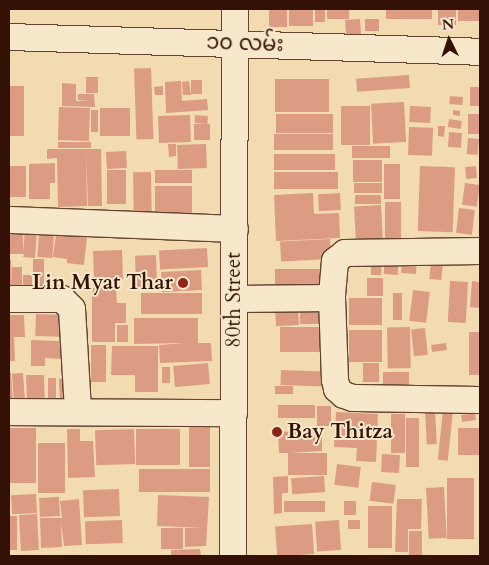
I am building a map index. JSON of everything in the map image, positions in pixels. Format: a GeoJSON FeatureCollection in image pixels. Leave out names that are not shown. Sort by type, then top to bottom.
{"type":"FeatureCollection","features":[{"type":"Feature","properties":{"kind":"street","name":"80th Street"},"geometry":{"type":"LineString","coordinates":[[233,556],[235,9]]}},
{"type":"Feature","properties":{"kind":"street","name":"၁၀ လမ်း"},"geometry":{"type":"LineString","coordinates":[[9,37],[480,52]]}},
{"type":"Feature","properties":{"kind":"street"},"geometry":{"type":"LineString","coordinates":[[9,220],[235,229]]}},
{"type":"Feature","properties":{"kind":"street"},"geometry":{"type":"LineString","coordinates":[[480,251],[345,253],[335,261],[332,298],[334,380],[337,389],[344,395],[353,398],[480,400]]}},
{"type":"Feature","properties":{"kind":"street"},"geometry":{"type":"LineString","coordinates":[[234,299],[332,298]]}},
{"type":"Feature","properties":{"kind":"street"},"geometry":{"type":"LineString","coordinates":[[9,299],[62,300],[72,309],[78,411]]}},
{"type":"Feature","properties":{"kind":"street"},"geometry":{"type":"LineString","coordinates":[[9,412],[234,413]]}},
{"type":"Feature","properties":{"kind":"building"},"geometry":{"type":"Polygon","coordinates":[[[269,9],[287,9],[287,27],[269,27],[269,9]]]}},
{"type":"Feature","properties":{"kind":"building"},"geometry":{"type":"Polygon","coordinates":[[[289,9],[313,9],[313,26],[289,26],[289,9]]]}},
{"type":"Feature","properties":{"kind":"building"},"geometry":{"type":"Polygon","coordinates":[[[315,9],[325,9],[325,22],[315,22],[315,9]]]}},
{"type":"Feature","properties":{"kind":"building"},"geometry":{"type":"Polygon","coordinates":[[[386,9],[432,9],[432,19],[386,19],[386,9]]]}},
{"type":"Feature","properties":{"kind":"building"},"geometry":{"type":"Polygon","coordinates":[[[438,9],[456,9],[456,25],[438,25],[438,9]]]}},
{"type":"Feature","properties":{"kind":"building"},"geometry":{"type":"Polygon","coordinates":[[[458,9],[480,9],[480,21],[458,21],[458,9]]]}},
{"type":"Feature","properties":{"kind":"building"},"geometry":{"type":"Polygon","coordinates":[[[327,10],[349,10],[349,19],[327,19],[327,10]]]}},
{"type":"Feature","properties":{"kind":"building"},"geometry":{"type":"Polygon","coordinates":[[[360,19],[361,34],[346,35],[345,20],[360,19]]]}},
{"type":"Feature","properties":{"kind":"building"},"geometry":{"type":"Polygon","coordinates":[[[365,19],[379,19],[379,31],[365,31],[365,19]]]}},
{"type":"Feature","properties":{"kind":"building"},"geometry":{"type":"Polygon","coordinates":[[[151,68],[153,139],[136,140],[134,69],[151,68]]]}},
{"type":"Feature","properties":{"kind":"building"},"geometry":{"type":"Polygon","coordinates":[[[409,75],[410,88],[357,92],[356,79],[409,75]]]}},
{"type":"Feature","properties":{"kind":"building"},"geometry":{"type":"Polygon","coordinates":[[[86,77],[98,77],[98,93],[86,93],[86,77]]]}},
{"type":"Feature","properties":{"kind":"building"},"geometry":{"type":"Polygon","coordinates":[[[275,79],[329,79],[329,112],[275,112],[275,79]]]}},
{"type":"Feature","properties":{"kind":"building"},"geometry":{"type":"Polygon","coordinates":[[[191,80],[202,80],[202,94],[191,94],[191,80]]]}},
{"type":"Feature","properties":{"kind":"building"},"geometry":{"type":"Polygon","coordinates":[[[181,81],[182,101],[207,99],[208,110],[166,113],[165,82],[181,81]]]}},
{"type":"Feature","properties":{"kind":"building"},"geometry":{"type":"Polygon","coordinates":[[[189,81],[191,95],[183,95],[182,82],[189,81]]]}},
{"type":"Feature","properties":{"kind":"building"},"geometry":{"type":"Polygon","coordinates":[[[62,83],[76,84],[76,101],[91,101],[78,100],[78,94],[94,94],[95,107],[62,106],[62,83]]]}},
{"type":"Feature","properties":{"kind":"building"},"geometry":{"type":"Polygon","coordinates":[[[9,86],[24,86],[24,136],[9,136],[9,86]]]}},
{"type":"Feature","properties":{"kind":"building"},"geometry":{"type":"Polygon","coordinates":[[[163,86],[163,95],[155,95],[154,87],[163,86]]]}},
{"type":"Feature","properties":{"kind":"building"},"geometry":{"type":"Polygon","coordinates":[[[470,87],[480,87],[480,106],[470,106],[470,87]]]}},
{"type":"Feature","properties":{"kind":"building"},"geometry":{"type":"Polygon","coordinates":[[[450,96],[463,97],[462,105],[449,104],[450,96]]]}},
{"type":"Feature","properties":{"kind":"building"},"geometry":{"type":"Polygon","coordinates":[[[404,102],[406,142],[373,144],[371,104],[404,102]]]}},
{"type":"Feature","properties":{"kind":"building"},"geometry":{"type":"Polygon","coordinates":[[[341,106],[370,106],[370,145],[341,145],[341,106]]]}},
{"type":"Feature","properties":{"kind":"building"},"geometry":{"type":"Polygon","coordinates":[[[410,106],[431,107],[430,123],[409,122],[410,106]]]}},
{"type":"Feature","properties":{"kind":"building"},"geometry":{"type":"Polygon","coordinates":[[[59,107],[90,108],[89,141],[58,140],[59,107]]]}},
{"type":"Feature","properties":{"kind":"building"},"geometry":{"type":"Polygon","coordinates":[[[100,108],[130,108],[130,136],[100,136],[100,108]]]}},
{"type":"Feature","properties":{"kind":"building"},"geometry":{"type":"Polygon","coordinates":[[[91,110],[98,110],[98,132],[91,132],[91,110]]]}},
{"type":"Feature","properties":{"kind":"building"},"geometry":{"type":"Polygon","coordinates":[[[453,110],[460,111],[460,116],[453,115],[453,110]]]}},
{"type":"Feature","properties":{"kind":"building"},"geometry":{"type":"Polygon","coordinates":[[[276,114],[333,114],[333,133],[276,133],[276,114]]]}},
{"type":"Feature","properties":{"kind":"building"},"geometry":{"type":"Polygon","coordinates":[[[468,114],[480,114],[480,134],[468,134],[468,114]]]}},
{"type":"Feature","properties":{"kind":"building"},"geometry":{"type":"Polygon","coordinates":[[[190,115],[191,142],[159,143],[158,116],[190,115]]]}},
{"type":"Feature","properties":{"kind":"building"},"geometry":{"type":"Polygon","coordinates":[[[195,115],[208,116],[207,124],[194,123],[195,115]]]}},
{"type":"Feature","properties":{"kind":"building"},"geometry":{"type":"Polygon","coordinates":[[[449,119],[462,121],[461,129],[448,127],[449,119]]]}},
{"type":"Feature","properties":{"kind":"building"},"geometry":{"type":"Polygon","coordinates":[[[194,124],[210,124],[210,140],[194,140],[194,124]]]}},
{"type":"Feature","properties":{"kind":"building"},"geometry":{"type":"Polygon","coordinates":[[[438,126],[445,126],[444,137],[438,136],[438,126]]]}},
{"type":"Feature","properties":{"kind":"building"},"geometry":{"type":"Polygon","coordinates":[[[409,127],[433,128],[432,156],[408,155],[409,127]]]}},
{"type":"Feature","properties":{"kind":"building"},"geometry":{"type":"Polygon","coordinates":[[[449,132],[462,133],[461,148],[448,147],[449,132]]]}},
{"type":"Feature","properties":{"kind":"building"},"geometry":{"type":"Polygon","coordinates":[[[274,134],[333,134],[333,150],[274,150],[274,134]]]}},
{"type":"Feature","properties":{"kind":"building"},"geometry":{"type":"Polygon","coordinates":[[[468,138],[479,139],[478,155],[467,154],[468,138]]]}},
{"type":"Feature","properties":{"kind":"building"},"geometry":{"type":"Polygon","coordinates":[[[58,142],[91,142],[91,148],[58,148],[58,142]]]}},
{"type":"Feature","properties":{"kind":"building"},"geometry":{"type":"Polygon","coordinates":[[[168,144],[176,144],[176,156],[169,157],[168,144]]]}},
{"type":"Feature","properties":{"kind":"building"},"geometry":{"type":"Polygon","coordinates":[[[206,144],[207,168],[178,169],[177,145],[206,144]]]}},
{"type":"Feature","properties":{"kind":"building"},"geometry":{"type":"Polygon","coordinates":[[[352,146],[390,146],[390,158],[352,158],[352,146]]]}},
{"type":"Feature","properties":{"kind":"building"},"geometry":{"type":"Polygon","coordinates":[[[47,149],[101,149],[102,206],[88,206],[86,151],[87,206],[58,207],[57,158],[47,159],[47,149]]]}},
{"type":"Feature","properties":{"kind":"building"},"geometry":{"type":"Polygon","coordinates":[[[126,151],[127,168],[107,169],[106,152],[126,151]]]}},
{"type":"Feature","properties":{"kind":"building"},"geometry":{"type":"Polygon","coordinates":[[[274,154],[335,154],[335,170],[274,170],[274,154]]]}},
{"type":"Feature","properties":{"kind":"building"},"geometry":{"type":"Polygon","coordinates":[[[353,160],[382,160],[382,182],[353,182],[353,160]]]}},
{"type":"Feature","properties":{"kind":"building"},"geometry":{"type":"Polygon","coordinates":[[[55,163],[55,183],[50,183],[50,199],[29,199],[29,164],[55,163]]]}},
{"type":"Feature","properties":{"kind":"building"},"geometry":{"type":"Polygon","coordinates":[[[384,164],[400,164],[400,199],[384,199],[384,164]]]}},
{"type":"Feature","properties":{"kind":"building"},"geometry":{"type":"Polygon","coordinates":[[[9,166],[26,166],[26,197],[9,197],[9,166]]]}},
{"type":"Feature","properties":{"kind":"building"},"geometry":{"type":"Polygon","coordinates":[[[420,166],[455,167],[453,232],[418,231],[420,166]]]}},
{"type":"Feature","properties":{"kind":"building"},"geometry":{"type":"Polygon","coordinates":[[[476,166],[477,178],[466,179],[465,167],[476,166]]]}},
{"type":"Feature","properties":{"kind":"building"},"geometry":{"type":"Polygon","coordinates":[[[107,170],[126,170],[126,204],[107,204],[107,170]]]}},
{"type":"Feature","properties":{"kind":"building"},"geometry":{"type":"Polygon","coordinates":[[[155,170],[192,170],[192,183],[155,183],[155,170]]]}},
{"type":"Feature","properties":{"kind":"building"},"geometry":{"type":"Polygon","coordinates":[[[133,172],[151,172],[152,214],[134,214],[133,172]]]}},
{"type":"Feature","properties":{"kind":"building"},"geometry":{"type":"Polygon","coordinates":[[[274,172],[338,172],[338,189],[274,189],[274,172]]]}},
{"type":"Feature","properties":{"kind":"building"},"geometry":{"type":"Polygon","coordinates":[[[354,183],[382,183],[382,193],[354,193],[354,183]]]}},
{"type":"Feature","properties":{"kind":"building"},"geometry":{"type":"Polygon","coordinates":[[[465,183],[480,185],[477,207],[462,205],[465,183]]]}},
{"type":"Feature","properties":{"kind":"building"},"geometry":{"type":"Polygon","coordinates":[[[155,186],[192,186],[192,213],[155,213],[155,186]]]}},
{"type":"Feature","properties":{"kind":"building"},"geometry":{"type":"Polygon","coordinates":[[[313,193],[314,214],[339,213],[340,238],[276,241],[274,195],[313,193]]]}},
{"type":"Feature","properties":{"kind":"building"},"geometry":{"type":"Polygon","coordinates":[[[340,193],[341,210],[319,211],[318,194],[340,193]]]}},
{"type":"Feature","properties":{"kind":"building"},"geometry":{"type":"Polygon","coordinates":[[[355,195],[381,195],[381,204],[355,204],[355,195]]]}},
{"type":"Feature","properties":{"kind":"building"},"geometry":{"type":"Polygon","coordinates":[[[385,202],[401,202],[401,244],[385,244],[385,202]]]}},
{"type":"Feature","properties":{"kind":"building"},"geometry":{"type":"Polygon","coordinates":[[[381,205],[383,240],[356,241],[354,206],[381,205]]]}},
{"type":"Feature","properties":{"kind":"building"},"geometry":{"type":"Polygon","coordinates":[[[459,208],[475,210],[472,235],[456,233],[459,208]]]}},
{"type":"Feature","properties":{"kind":"building"},"geometry":{"type":"Polygon","coordinates":[[[9,230],[23,230],[23,252],[25,230],[37,231],[35,258],[23,257],[24,254],[9,254],[9,230]]]}},
{"type":"Feature","properties":{"kind":"building"},"geometry":{"type":"Polygon","coordinates":[[[39,234],[54,235],[52,258],[37,257],[39,234]]]}},
{"type":"Feature","properties":{"kind":"building"},"geometry":{"type":"Polygon","coordinates":[[[56,234],[87,237],[84,265],[67,263],[67,259],[53,257],[56,234]]]}},
{"type":"Feature","properties":{"kind":"building"},"geometry":{"type":"Polygon","coordinates":[[[330,239],[331,259],[281,262],[280,242],[330,239]]]}},
{"type":"Feature","properties":{"kind":"building"},"geometry":{"type":"Polygon","coordinates":[[[207,248],[208,267],[160,269],[159,251],[207,248]]]}},
{"type":"Feature","properties":{"kind":"building"},"geometry":{"type":"Polygon","coordinates":[[[122,250],[123,279],[94,280],[93,251],[122,250]]]}},
{"type":"Feature","properties":{"kind":"building"},"geometry":{"type":"Polygon","coordinates":[[[156,255],[157,287],[136,288],[135,256],[156,255]]]}},
{"type":"Feature","properties":{"kind":"building"},"geometry":{"type":"Polygon","coordinates":[[[385,255],[399,256],[398,275],[384,274],[385,255]]]}},
{"type":"Feature","properties":{"kind":"building"},"geometry":{"type":"Polygon","coordinates":[[[371,258],[382,259],[381,275],[371,275],[371,258]]]}},
{"type":"Feature","properties":{"kind":"building"},"geometry":{"type":"Polygon","coordinates":[[[33,259],[44,259],[44,292],[33,292],[33,259]]]}},
{"type":"Feature","properties":{"kind":"building"},"geometry":{"type":"Polygon","coordinates":[[[402,259],[417,260],[416,274],[401,273],[402,259]]]}},
{"type":"Feature","properties":{"kind":"building"},"geometry":{"type":"Polygon","coordinates":[[[9,260],[11,260],[12,288],[9,288],[9,260]]]}},
{"type":"Feature","properties":{"kind":"building"},"geometry":{"type":"Polygon","coordinates":[[[431,261],[443,262],[441,280],[429,279],[431,261]]]}},
{"type":"Feature","properties":{"kind":"building"},"geometry":{"type":"Polygon","coordinates":[[[12,267],[22,267],[22,288],[12,288],[12,267]]]}},
{"type":"Feature","properties":{"kind":"building"},"geometry":{"type":"Polygon","coordinates":[[[275,269],[324,269],[324,298],[275,298],[275,269]]]}},
{"type":"Feature","properties":{"kind":"building"},"geometry":{"type":"Polygon","coordinates":[[[201,270],[202,290],[162,292],[161,272],[201,270]]]}},
{"type":"Feature","properties":{"kind":"building"},"geometry":{"type":"Polygon","coordinates":[[[23,275],[32,275],[32,290],[23,290],[23,275]]]}},
{"type":"Feature","properties":{"kind":"building"},"geometry":{"type":"Polygon","coordinates":[[[367,278],[383,278],[383,296],[367,296],[367,278]]]}},
{"type":"Feature","properties":{"kind":"building"},"geometry":{"type":"Polygon","coordinates":[[[450,281],[468,282],[466,323],[448,322],[450,281]]]}},
{"type":"Feature","properties":{"kind":"building"},"geometry":{"type":"Polygon","coordinates":[[[472,281],[480,282],[480,308],[470,307],[472,281]]]}},
{"type":"Feature","properties":{"kind":"building"},"geometry":{"type":"Polygon","coordinates":[[[92,288],[116,288],[117,303],[126,303],[126,323],[115,323],[115,342],[92,342],[92,288]]]}},
{"type":"Feature","properties":{"kind":"building"},"geometry":{"type":"Polygon","coordinates":[[[413,290],[430,292],[426,323],[409,321],[413,290]]]}},
{"type":"Feature","properties":{"kind":"building"},"geometry":{"type":"Polygon","coordinates":[[[141,293],[202,293],[202,314],[141,314],[141,293]]]}},
{"type":"Feature","properties":{"kind":"building"},"geometry":{"type":"Polygon","coordinates":[[[393,293],[402,293],[402,320],[393,320],[393,293]]]}},
{"type":"Feature","properties":{"kind":"building"},"geometry":{"type":"Polygon","coordinates":[[[349,298],[382,298],[382,325],[349,325],[349,298]]]}},
{"type":"Feature","properties":{"kind":"building"},"geometry":{"type":"Polygon","coordinates":[[[298,306],[299,325],[276,326],[275,307],[298,306]]]}},
{"type":"Feature","properties":{"kind":"building"},"geometry":{"type":"Polygon","coordinates":[[[300,309],[322,309],[322,324],[300,324],[300,309]]]}},
{"type":"Feature","properties":{"kind":"building"},"geometry":{"type":"Polygon","coordinates":[[[36,314],[61,315],[60,337],[35,336],[36,314]]]}},
{"type":"Feature","properties":{"kind":"building"},"geometry":{"type":"Polygon","coordinates":[[[9,315],[24,315],[25,337],[14,337],[15,361],[9,361],[9,315]]]}},
{"type":"Feature","properties":{"kind":"building"},"geometry":{"type":"Polygon","coordinates":[[[134,318],[198,318],[198,343],[211,343],[212,361],[160,363],[159,345],[185,343],[134,344],[134,318]]]}},
{"type":"Feature","properties":{"kind":"building"},"geometry":{"type":"Polygon","coordinates":[[[117,325],[128,325],[128,342],[117,342],[117,325]]]}},
{"type":"Feature","properties":{"kind":"building"},"geometry":{"type":"Polygon","coordinates":[[[280,327],[331,327],[331,352],[280,352],[280,327]]]}},
{"type":"Feature","properties":{"kind":"building"},"geometry":{"type":"Polygon","coordinates":[[[387,327],[410,327],[411,368],[388,368],[387,327]]]}},
{"type":"Feature","properties":{"kind":"building"},"geometry":{"type":"Polygon","coordinates":[[[425,328],[428,355],[414,356],[411,329],[425,328]]]}},
{"type":"Feature","properties":{"kind":"building"},"geometry":{"type":"Polygon","coordinates":[[[349,330],[382,330],[382,362],[349,362],[349,330]]]}},
{"type":"Feature","properties":{"kind":"building"},"geometry":{"type":"Polygon","coordinates":[[[469,332],[480,332],[480,375],[469,375],[469,332]]]}},
{"type":"Feature","properties":{"kind":"building"},"geometry":{"type":"Polygon","coordinates":[[[31,340],[61,341],[61,359],[45,358],[45,366],[31,366],[31,340]]]}},
{"type":"Feature","properties":{"kind":"building"},"geometry":{"type":"Polygon","coordinates":[[[446,343],[447,350],[432,352],[431,345],[446,343]]]}},
{"type":"Feature","properties":{"kind":"building"},"geometry":{"type":"Polygon","coordinates":[[[91,345],[106,345],[106,382],[91,382],[91,345]]]}},
{"type":"Feature","properties":{"kind":"building"},"geometry":{"type":"Polygon","coordinates":[[[112,346],[158,346],[158,392],[135,392],[135,375],[111,375],[112,346]]]}},
{"type":"Feature","properties":{"kind":"building"},"geometry":{"type":"Polygon","coordinates":[[[208,363],[210,384],[175,387],[173,366],[208,363]]]}},
{"type":"Feature","properties":{"kind":"building"},"geometry":{"type":"Polygon","coordinates":[[[363,363],[379,363],[379,382],[363,382],[363,363]]]}},
{"type":"Feature","properties":{"kind":"building"},"geometry":{"type":"Polygon","coordinates":[[[162,367],[170,367],[170,383],[162,383],[162,367]]]}},
{"type":"Feature","properties":{"kind":"building"},"geometry":{"type":"Polygon","coordinates":[[[281,370],[331,372],[330,387],[280,385],[281,370]]]}},
{"type":"Feature","properties":{"kind":"building"},"geometry":{"type":"Polygon","coordinates":[[[383,372],[409,372],[409,386],[383,386],[383,372]]]}},
{"type":"Feature","properties":{"kind":"building"},"geometry":{"type":"Polygon","coordinates":[[[9,373],[11,373],[13,403],[9,404],[9,373]]]}},
{"type":"Feature","properties":{"kind":"building"},"geometry":{"type":"Polygon","coordinates":[[[23,373],[25,399],[14,400],[12,374],[23,373]]]}},
{"type":"Feature","properties":{"kind":"building"},"geometry":{"type":"Polygon","coordinates":[[[26,375],[44,375],[45,409],[27,402],[26,375]]]}},
{"type":"Feature","properties":{"kind":"building"},"geometry":{"type":"Polygon","coordinates":[[[48,378],[56,378],[56,401],[48,401],[48,378]]]}},
{"type":"Feature","properties":{"kind":"building"},"geometry":{"type":"Polygon","coordinates":[[[76,378],[77,401],[60,402],[59,379],[76,378]]]}},
{"type":"Feature","properties":{"kind":"building"},"geometry":{"type":"Polygon","coordinates":[[[275,386],[293,386],[293,394],[275,394],[275,386]]]}},
{"type":"Feature","properties":{"kind":"building"},"geometry":{"type":"Polygon","coordinates":[[[278,405],[315,405],[315,418],[278,418],[278,405]]]}},
{"type":"Feature","properties":{"kind":"building"},"geometry":{"type":"Polygon","coordinates":[[[317,406],[331,406],[331,426],[317,426],[317,406]]]}},
{"type":"Feature","properties":{"kind":"building"},"geometry":{"type":"Polygon","coordinates":[[[435,410],[437,444],[427,444],[425,411],[435,410]]]}},
{"type":"Feature","properties":{"kind":"building"},"geometry":{"type":"Polygon","coordinates":[[[443,410],[453,411],[448,461],[438,460],[443,410]]]}},
{"type":"Feature","properties":{"kind":"building"},"geometry":{"type":"Polygon","coordinates":[[[336,412],[378,414],[376,462],[356,461],[357,448],[334,447],[336,412]]]}},
{"type":"Feature","properties":{"kind":"building"},"geometry":{"type":"Polygon","coordinates":[[[475,413],[476,420],[462,422],[461,415],[475,413]]]}},
{"type":"Feature","properties":{"kind":"building"},"geometry":{"type":"Polygon","coordinates":[[[391,414],[405,414],[405,453],[391,453],[391,414]]]}},
{"type":"Feature","properties":{"kind":"building"},"geometry":{"type":"Polygon","coordinates":[[[406,418],[419,418],[419,467],[406,467],[406,418]]]}},
{"type":"Feature","properties":{"kind":"building"},"geometry":{"type":"Polygon","coordinates":[[[189,426],[210,426],[210,467],[189,467],[189,426]]]}},
{"type":"Feature","properties":{"kind":"building"},"geometry":{"type":"Polygon","coordinates":[[[9,428],[36,428],[36,483],[9,483],[9,428]]]}},
{"type":"Feature","properties":{"kind":"building"},"geometry":{"type":"Polygon","coordinates":[[[458,428],[480,428],[480,455],[458,455],[458,428]]]}},
{"type":"Feature","properties":{"kind":"building"},"geometry":{"type":"Polygon","coordinates":[[[67,429],[80,429],[80,441],[93,441],[95,477],[68,478],[67,429]]]}},
{"type":"Feature","properties":{"kind":"building"},"geometry":{"type":"Polygon","coordinates":[[[134,429],[135,464],[96,465],[95,430],[134,429]]]}},
{"type":"Feature","properties":{"kind":"building"},"geometry":{"type":"Polygon","coordinates":[[[136,429],[180,429],[180,465],[136,465],[136,429]]]}},
{"type":"Feature","properties":{"kind":"building"},"geometry":{"type":"Polygon","coordinates":[[[322,430],[322,451],[290,453],[327,453],[327,475],[288,475],[288,453],[279,453],[278,432],[322,430]]]}},
{"type":"Feature","properties":{"kind":"building"},"geometry":{"type":"Polygon","coordinates":[[[38,443],[65,443],[65,493],[38,493],[38,443]]]}},
{"type":"Feature","properties":{"kind":"building"},"geometry":{"type":"Polygon","coordinates":[[[382,454],[400,455],[399,473],[381,472],[382,454]]]}},
{"type":"Feature","properties":{"kind":"building"},"geometry":{"type":"Polygon","coordinates":[[[337,464],[361,467],[358,488],[334,485],[337,464]]]}},
{"type":"Feature","properties":{"kind":"building"},"geometry":{"type":"Polygon","coordinates":[[[139,469],[210,469],[210,492],[139,492],[139,469]]]}},
{"type":"Feature","properties":{"kind":"building"},"geometry":{"type":"Polygon","coordinates":[[[288,476],[288,493],[282,493],[282,513],[274,514],[273,477],[288,476]]]}},
{"type":"Feature","properties":{"kind":"building"},"geometry":{"type":"Polygon","coordinates":[[[324,476],[325,492],[292,494],[291,478],[324,476]]]}},
{"type":"Feature","properties":{"kind":"building"},"geometry":{"type":"Polygon","coordinates":[[[447,478],[474,478],[474,539],[447,539],[447,478]]]}},
{"type":"Feature","properties":{"kind":"building"},"geometry":{"type":"Polygon","coordinates":[[[372,482],[396,485],[394,504],[370,501],[372,482]]]}},
{"type":"Feature","properties":{"kind":"building"},"geometry":{"type":"Polygon","coordinates":[[[444,487],[447,538],[429,539],[426,488],[444,487]]]}},
{"type":"Feature","properties":{"kind":"building"},"geometry":{"type":"Polygon","coordinates":[[[119,489],[120,516],[84,517],[83,490],[119,489]]]}},
{"type":"Feature","properties":{"kind":"building"},"geometry":{"type":"Polygon","coordinates":[[[36,494],[37,513],[12,514],[11,495],[36,494]]]}},
{"type":"Feature","properties":{"kind":"building"},"geometry":{"type":"Polygon","coordinates":[[[158,495],[209,497],[206,546],[185,547],[185,528],[204,528],[157,526],[158,495]]]}},
{"type":"Feature","properties":{"kind":"building"},"geometry":{"type":"Polygon","coordinates":[[[59,497],[60,516],[40,517],[39,498],[59,497]]]}},
{"type":"Feature","properties":{"kind":"building"},"geometry":{"type":"Polygon","coordinates":[[[79,499],[82,545],[64,546],[61,522],[62,547],[41,548],[40,518],[62,518],[60,501],[79,499]]]}},
{"type":"Feature","properties":{"kind":"building"},"geometry":{"type":"Polygon","coordinates":[[[397,499],[422,499],[421,529],[408,529],[408,552],[395,552],[397,499]]]}},
{"type":"Feature","properties":{"kind":"building"},"geometry":{"type":"Polygon","coordinates":[[[284,501],[325,501],[325,512],[284,512],[284,501]]]}},
{"type":"Feature","properties":{"kind":"building"},"geometry":{"type":"Polygon","coordinates":[[[344,501],[356,501],[356,515],[344,515],[344,501]]]}},
{"type":"Feature","properties":{"kind":"building"},"geometry":{"type":"Polygon","coordinates":[[[368,506],[392,506],[392,548],[368,548],[368,506]]]}},
{"type":"Feature","properties":{"kind":"building"},"geometry":{"type":"Polygon","coordinates":[[[37,514],[39,550],[21,551],[19,515],[37,514]]]}},
{"type":"Feature","properties":{"kind":"building"},"geometry":{"type":"Polygon","coordinates":[[[9,516],[17,516],[17,550],[9,550],[9,516]]]}},
{"type":"Feature","properties":{"kind":"building"},"geometry":{"type":"Polygon","coordinates":[[[122,520],[123,543],[86,544],[85,521],[122,520]]]}},
{"type":"Feature","properties":{"kind":"building"},"geometry":{"type":"Polygon","coordinates":[[[339,520],[341,550],[317,552],[315,522],[339,520]]]}},
{"type":"Feature","properties":{"kind":"building"},"geometry":{"type":"Polygon","coordinates":[[[348,520],[360,520],[360,529],[348,529],[348,520]]]}},
{"type":"Feature","properties":{"kind":"building"},"geometry":{"type":"Polygon","coordinates":[[[312,524],[314,554],[277,556],[275,527],[312,524]]]}},
{"type":"Feature","properties":{"kind":"building"},"geometry":{"type":"Polygon","coordinates":[[[161,528],[183,528],[183,549],[161,549],[161,528]]]}},
{"type":"Feature","properties":{"kind":"building"},"geometry":{"type":"Polygon","coordinates":[[[409,531],[422,531],[422,556],[409,556],[409,531]]]}},
{"type":"Feature","properties":{"kind":"building"},"geometry":{"type":"Polygon","coordinates":[[[200,549],[201,556],[171,556],[171,550],[200,549]]]}},
{"type":"Feature","properties":{"kind":"place","name":"Lin Myat Thar"},"geometry":{"type":"Point","coordinates":[183,283]}},
{"type":"Feature","properties":{"kind":"place","name":"Bay Thitza"},"geometry":{"type":"Point","coordinates":[277,432]}}]}
